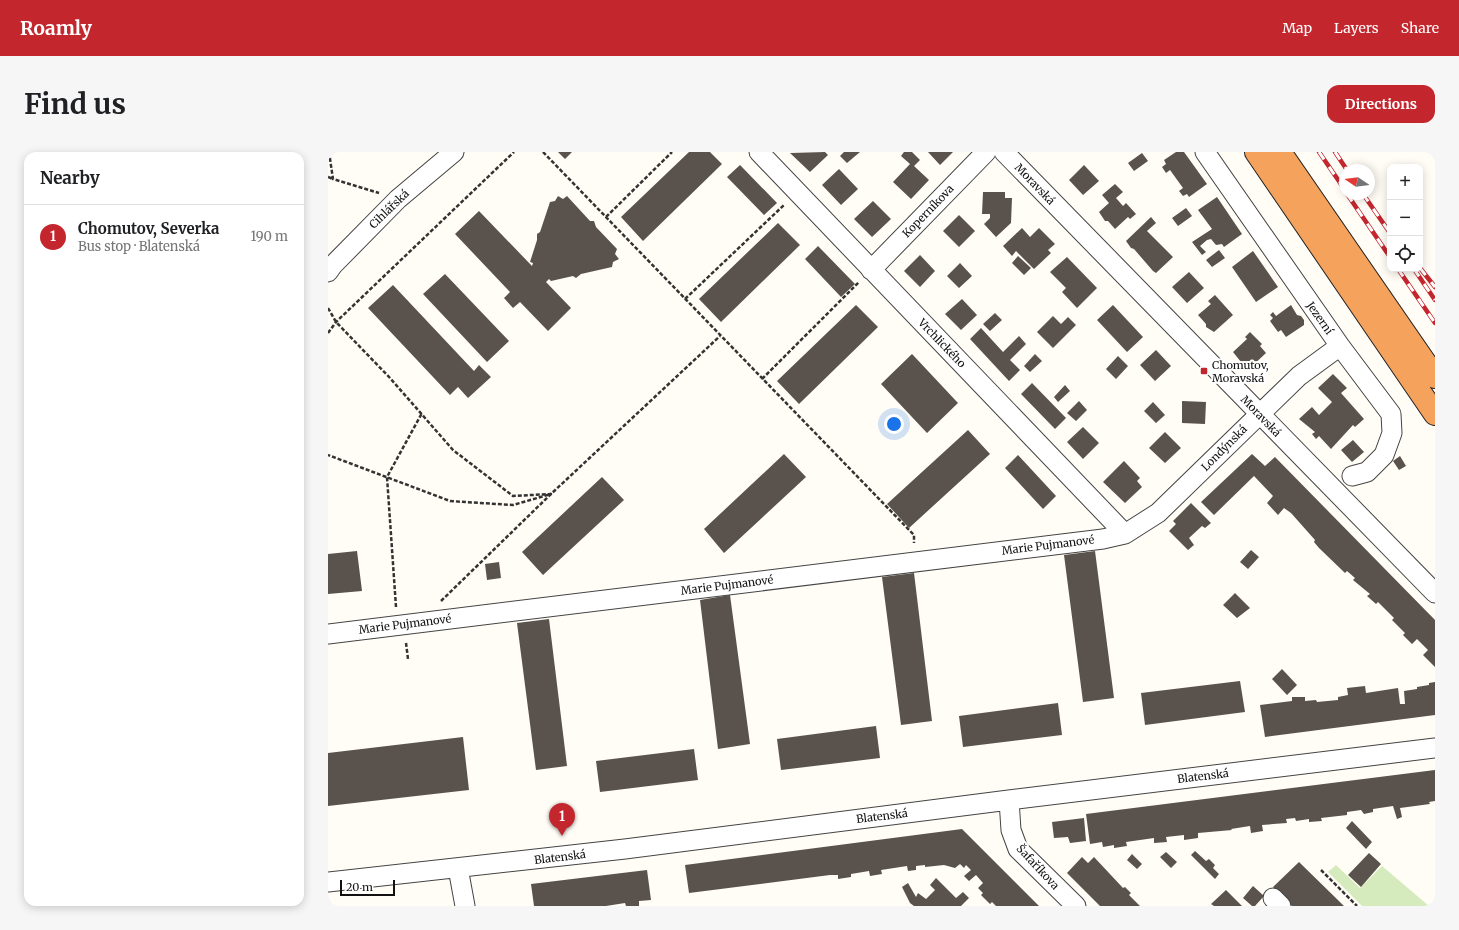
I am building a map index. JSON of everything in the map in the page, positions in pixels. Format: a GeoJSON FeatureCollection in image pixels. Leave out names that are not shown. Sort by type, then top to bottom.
{"type":"FeatureCollection","features":[{"type":"Feature","properties":{"kind":"highway"},"geometry":{"type":"LineString","coordinates":[[1256,152],[1435,414]]}},
{"type":"Feature","properties":{"kind":"highway"},"geometry":{"type":"LineString","coordinates":[[1280,152],[1435,377]]}},
{"type":"Feature","properties":{"kind":"street","name":"Cihlářská"},"geometry":{"type":"LineString","coordinates":[[328,272],[333,265],[398,199],[454,152]]}},
{"type":"Feature","properties":{"kind":"street","name":"Vrchlického"},"geometry":{"type":"LineString","coordinates":[[759,152],[1125,534]]}},
{"type":"Feature","properties":{"kind":"street","name":"Koperníkova"},"geometry":{"type":"LineString","coordinates":[[871,270],[986,152]]}},
{"type":"Feature","properties":{"kind":"street","name":"Moravská"},"geometry":{"type":"LineString","coordinates":[[1004,152],[1435,593]]}},
{"type":"Feature","properties":{"kind":"street","name":"Jezerní"},"geometry":{"type":"LineString","coordinates":[[1206,152],[1340,346],[1391,414],[1392,433],[1384,455],[1367,472],[1352,476]]}},
{"type":"Feature","properties":{"kind":"street","name":"Londýnská"},"geometry":{"type":"LineString","coordinates":[[1125,534],[1158,513],[1259,413],[1299,376],[1340,346]]}},
{"type":"Feature","properties":{"kind":"street","name":"Marie Pujmanové"},"geometry":{"type":"LineString","coordinates":[[328,634],[1103,539],[1125,534]]}},
{"type":"Feature","properties":{"kind":"street","name":"Blatenská"},"geometry":{"type":"LineString","coordinates":[[328,882],[625,849],[1435,748]]}},
{"type":"Feature","properties":{"kind":"street","name":"Šafaříkova"},"geometry":{"type":"LineString","coordinates":[[1009,800],[1011,830],[1018,849],[1076,906]]}},
{"type":"Feature","properties":{"kind":"street"},"geometry":{"type":"LineString","coordinates":[[458,868],[465,906]]}},
{"type":"Feature","properties":{"kind":"path"},"geometry":{"type":"LineString","coordinates":[[329,152],[333,179]]}},
{"type":"Feature","properties":{"kind":"path"},"geometry":{"type":"LineString","coordinates":[[328,333],[336,322],[514,152]]}},
{"type":"Feature","properties":{"kind":"path"},"geometry":{"type":"LineString","coordinates":[[543,152],[914,535],[914,562]]}},
{"type":"Feature","properties":{"kind":"path"},"geometry":{"type":"LineString","coordinates":[[606,217],[672,152]]}},
{"type":"Feature","properties":{"kind":"path"},"geometry":{"type":"LineString","coordinates":[[328,177],[398,199]]}},
{"type":"Feature","properties":{"kind":"path"},"geometry":{"type":"LineString","coordinates":[[685,299],[797,192]]}},
{"type":"Feature","properties":{"kind":"path"},"geometry":{"type":"LineString","coordinates":[[762,379],[871,270]]}},
{"type":"Feature","properties":{"kind":"path"},"geometry":{"type":"LineString","coordinates":[[328,308],[336,322],[422,413],[453,450],[513,496],[551,494]]}},
{"type":"Feature","properties":{"kind":"path"},"geometry":{"type":"LineString","coordinates":[[436,620],[438,604],[551,494],[720,336]]}},
{"type":"Feature","properties":{"kind":"path"},"geometry":{"type":"LineString","coordinates":[[398,625],[387,477],[422,413]]}},
{"type":"Feature","properties":{"kind":"path"},"geometry":{"type":"LineString","coordinates":[[328,455],[450,501],[513,505],[551,494]]}},
{"type":"Feature","properties":{"kind":"path"},"geometry":{"type":"LineString","coordinates":[[406,643],[408,659]]}},
{"type":"Feature","properties":{"kind":"path"},"geometry":{"type":"LineString","coordinates":[[1321,870],[1357,906]]}},
{"type":"Feature","properties":{"kind":"green space"},"geometry":{"type":"Polygon","coordinates":[[[1336,865],[1360,888],[1382,866],[1429,906],[1362,906],[1328,872],[1336,865]]]}},
{"type":"Feature","properties":{"kind":"building"},"geometry":{"type":"Polygon","coordinates":[[[558,152],[572,152],[565,159],[558,152]]]}},
{"type":"Feature","properties":{"kind":"building"},"geometry":{"type":"Polygon","coordinates":[[[689,152],[710,152],[722,164],[643,241],[621,217],[689,152]]]}},
{"type":"Feature","properties":{"kind":"building"},"geometry":{"type":"Polygon","coordinates":[[[825,152],[828,155],[810,172],[790,153],[825,152]]]}},
{"type":"Feature","properties":{"kind":"building"},"geometry":{"type":"Polygon","coordinates":[[[844,152],[860,152],[847,163],[840,156],[844,152]]]}},
{"type":"Feature","properties":{"kind":"building"},"geometry":{"type":"Polygon","coordinates":[[[904,152],[912,152],[920,160],[914,166],[929,180],[911,199],[893,182],[910,164],[901,156],[904,152]]]}},
{"type":"Feature","properties":{"kind":"building"},"geometry":{"type":"Polygon","coordinates":[[[928,152],[953,152],[940,165],[928,152]]]}},
{"type":"Feature","properties":{"kind":"building"},"geometry":{"type":"Polygon","coordinates":[[[1176,152],[1184,152],[1207,184],[1189,197],[1187,194],[1183,196],[1179,191],[1183,188],[1170,170],[1166,173],[1162,167],[1166,164],[1164,160],[1176,152]]]}},
{"type":"Feature","properties":{"kind":"building"},"geometry":{"type":"Polygon","coordinates":[[[1142,153],[1148,161],[1134,171],[1128,163],[1142,153]]]}},
{"type":"Feature","properties":{"kind":"building"},"geometry":{"type":"Polygon","coordinates":[[[740,165],[777,203],[764,215],[727,177],[740,165]]]}},
{"type":"Feature","properties":{"kind":"building"},"geometry":{"type":"Polygon","coordinates":[[[1084,165],[1099,181],[1083,195],[1069,180],[1084,165]]]}},
{"type":"Feature","properties":{"kind":"building"},"geometry":{"type":"Polygon","coordinates":[[[839,169],[858,189],[841,205],[822,185],[839,169]]]}},
{"type":"Feature","properties":{"kind":"building"},"geometry":{"type":"Polygon","coordinates":[[[1115,184],[1123,192],[1116,198],[1123,206],[1126,203],[1136,214],[1130,219],[1128,217],[1115,229],[1108,221],[1105,221],[1099,212],[1109,203],[1102,195],[1115,184]]]}},
{"type":"Feature","properties":{"kind":"building"},"geometry":{"type":"Polygon","coordinates":[[[983,192],[1005,192],[1005,198],[1012,198],[1011,223],[996,237],[984,224],[990,218],[990,214],[982,214],[983,192]]]}},
{"type":"Feature","properties":{"kind":"building"},"geometry":{"type":"Polygon","coordinates":[[[558,196],[563,199],[567,196],[590,221],[594,221],[596,227],[617,249],[615,254],[619,259],[613,262],[612,267],[581,274],[576,278],[573,276],[551,281],[549,279],[546,282],[571,308],[548,331],[520,302],[513,308],[504,298],[510,292],[455,234],[479,211],[532,266],[533,263],[530,262],[537,240],[537,234],[540,232],[550,202],[555,201],[558,196]]]}},
{"type":"Feature","properties":{"kind":"building"},"geometry":{"type":"Polygon","coordinates":[[[1217,197],[1242,234],[1224,247],[1222,244],[1216,245],[1211,239],[1207,240],[1200,246],[1206,252],[1202,255],[1192,242],[1212,229],[1198,210],[1217,197]]]}},
{"type":"Feature","properties":{"kind":"building"},"geometry":{"type":"Polygon","coordinates":[[[873,201],[891,219],[872,237],[854,219],[873,201]]]}},
{"type":"Feature","properties":{"kind":"building"},"geometry":{"type":"Polygon","coordinates":[[[1186,208],[1192,216],[1178,226],[1172,218],[1186,208]]]}},
{"type":"Feature","properties":{"kind":"building"},"geometry":{"type":"Polygon","coordinates":[[[959,215],[975,231],[959,247],[943,231],[959,215]]]}},
{"type":"Feature","properties":{"kind":"building"},"geometry":{"type":"Polygon","coordinates":[[[1151,217],[1156,223],[1147,231],[1173,257],[1156,273],[1126,241],[1151,217]]]}},
{"type":"Feature","properties":{"kind":"building"},"geometry":{"type":"Polygon","coordinates":[[[778,223],[800,245],[721,322],[699,299],[778,223]]]}},
{"type":"Feature","properties":{"kind":"building"},"geometry":{"type":"Polygon","coordinates":[[[1022,228],[1030,237],[1039,228],[1055,244],[1048,250],[1051,253],[1034,269],[1016,251],[1012,256],[1003,246],[1022,228]]]}},
{"type":"Feature","properties":{"kind":"building"},"geometry":{"type":"Polygon","coordinates":[[[818,246],[855,284],[841,297],[805,259],[818,246]]]}},
{"type":"Feature","properties":{"kind":"building"},"geometry":{"type":"Polygon","coordinates":[[[1219,250],[1225,258],[1212,267],[1206,260],[1219,250]]]}},
{"type":"Feature","properties":{"kind":"building"},"geometry":{"type":"Polygon","coordinates":[[[1253,251],[1278,287],[1256,302],[1232,267],[1253,251]]]}},
{"type":"Feature","properties":{"kind":"building"},"geometry":{"type":"Polygon","coordinates":[[[920,255],[935,271],[920,287],[904,271],[920,255]]]}},
{"type":"Feature","properties":{"kind":"building"},"geometry":{"type":"Polygon","coordinates":[[[1018,256],[1031,268],[1024,275],[1012,263],[1018,256]]]}},
{"type":"Feature","properties":{"kind":"building"},"geometry":{"type":"Polygon","coordinates":[[[1067,257],[1097,288],[1077,308],[1062,292],[1066,288],[1050,272],[1067,257]]]}},
{"type":"Feature","properties":{"kind":"building"},"geometry":{"type":"Polygon","coordinates":[[[960,263],[972,276],[959,288],[947,276],[960,263]]]}},
{"type":"Feature","properties":{"kind":"building"},"geometry":{"type":"Polygon","coordinates":[[[1189,272],[1204,288],[1187,303],[1172,287],[1189,272]]]}},
{"type":"Feature","properties":{"kind":"building"},"geometry":{"type":"Polygon","coordinates":[[[445,274],[509,341],[487,362],[423,294],[445,274]]]}},
{"type":"Feature","properties":{"kind":"building"},"geometry":{"type":"Polygon","coordinates":[[[393,285],[474,371],[479,365],[491,377],[468,398],[458,387],[450,395],[368,308],[393,285]]]}},
{"type":"Feature","properties":{"kind":"building"},"geometry":{"type":"Polygon","coordinates":[[[1215,295],[1233,315],[1214,332],[1206,327],[1206,324],[1198,315],[1211,304],[1208,301],[1215,295]]]}},
{"type":"Feature","properties":{"kind":"building"},"geometry":{"type":"Polygon","coordinates":[[[962,299],[977,315],[961,330],[945,314],[962,299]]]}},
{"type":"Feature","properties":{"kind":"building"},"geometry":{"type":"Polygon","coordinates":[[[856,305],[878,327],[799,404],[777,381],[856,305]]]}},
{"type":"Feature","properties":{"kind":"building"},"geometry":{"type":"Polygon","coordinates":[[[1113,305],[1143,337],[1127,352],[1097,320],[1113,305]]]}},
{"type":"Feature","properties":{"kind":"building"},"geometry":{"type":"Polygon","coordinates":[[[1291,305],[1297,315],[1301,316],[1304,320],[1304,325],[1286,337],[1281,330],[1278,332],[1270,321],[1273,318],[1270,315],[1273,312],[1276,316],[1291,305]]]}},
{"type":"Feature","properties":{"kind":"building"},"geometry":{"type":"Polygon","coordinates":[[[995,313],[1002,320],[990,331],[983,324],[995,313]]]}},
{"type":"Feature","properties":{"kind":"building"},"geometry":{"type":"Polygon","coordinates":[[[1053,316],[1061,324],[1068,317],[1076,325],[1053,348],[1037,332],[1053,316]]]}},
{"type":"Feature","properties":{"kind":"building"},"geometry":{"type":"Polygon","coordinates":[[[981,328],[1003,352],[1019,336],[1026,344],[1010,360],[1020,370],[1009,381],[970,339],[981,328]]]}},
{"type":"Feature","properties":{"kind":"building"},"geometry":{"type":"Polygon","coordinates":[[[1250,332],[1262,344],[1260,346],[1266,353],[1249,369],[1245,367],[1233,352],[1247,339],[1245,337],[1250,332]]]}},
{"type":"Feature","properties":{"kind":"building"},"geometry":{"type":"Polygon","coordinates":[[[1156,350],[1171,366],[1155,381],[1140,365],[1156,350]]]}},
{"type":"Feature","properties":{"kind":"building"},"geometry":{"type":"Polygon","coordinates":[[[912,354],[958,403],[927,433],[881,384],[912,354]]]}},
{"type":"Feature","properties":{"kind":"building"},"geometry":{"type":"Polygon","coordinates":[[[1035,354],[1042,361],[1030,372],[1024,366],[1035,354]]]}},
{"type":"Feature","properties":{"kind":"building"},"geometry":{"type":"Polygon","coordinates":[[[1118,356],[1128,366],[1116,379],[1106,369],[1118,356]]]}},
{"type":"Feature","properties":{"kind":"building"},"geometry":{"type":"Polygon","coordinates":[[[1333,374],[1347,388],[1341,393],[1364,419],[1355,427],[1353,425],[1331,449],[1319,436],[1316,439],[1312,434],[1315,432],[1299,419],[1312,407],[1319,415],[1332,402],[1318,388],[1333,374]]]}},
{"type":"Feature","properties":{"kind":"building"},"geometry":{"type":"Polygon","coordinates":[[[1032,383],[1066,418],[1055,429],[1021,394],[1032,383]]]}},
{"type":"Feature","properties":{"kind":"building"},"geometry":{"type":"Polygon","coordinates":[[[1065,385],[1070,391],[1058,402],[1054,397],[1065,385]]]}},
{"type":"Feature","properties":{"kind":"building"},"geometry":{"type":"Polygon","coordinates":[[[1079,401],[1087,410],[1076,421],[1067,413],[1079,401]]]}},
{"type":"Feature","properties":{"kind":"building"},"geometry":{"type":"Polygon","coordinates":[[[1182,401],[1206,402],[1205,424],[1182,423],[1182,401]]]}},
{"type":"Feature","properties":{"kind":"building"},"geometry":{"type":"Polygon","coordinates":[[[1153,402],[1165,415],[1156,423],[1144,411],[1153,402]]]}},
{"type":"Feature","properties":{"kind":"building"},"geometry":{"type":"Polygon","coordinates":[[[1083,427],[1099,443],[1083,459],[1067,442],[1083,427]]]}},
{"type":"Feature","properties":{"kind":"building"},"geometry":{"type":"Polygon","coordinates":[[[968,430],[990,454],[909,528],[887,504],[968,430]]]}},
{"type":"Feature","properties":{"kind":"building"},"geometry":{"type":"Polygon","coordinates":[[[1165,432],[1181,448],[1165,463],[1149,448],[1165,432]]]}},
{"type":"Feature","properties":{"kind":"building"},"geometry":{"type":"Polygon","coordinates":[[[1353,440],[1364,452],[1352,462],[1341,450],[1353,440]]]}},
{"type":"Feature","properties":{"kind":"building"},"geometry":{"type":"Polygon","coordinates":[[[784,454],[806,477],[724,553],[704,529],[784,454]]]}},
{"type":"Feature","properties":{"kind":"building"},"geometry":{"type":"Polygon","coordinates":[[[1252,454],[1265,466],[1275,457],[1435,620],[1435,667],[1423,655],[1428,650],[1417,639],[1412,644],[1403,635],[1405,633],[1392,620],[1394,618],[1378,602],[1376,604],[1367,596],[1370,594],[1353,580],[1355,578],[1347,571],[1345,573],[1319,548],[1314,542],[1315,540],[1291,513],[1284,508],[1278,515],[1267,503],[1273,496],[1254,476],[1214,515],[1201,502],[1252,454]]]}},
{"type":"Feature","properties":{"kind":"building"},"geometry":{"type":"Polygon","coordinates":[[[1018,455],[1056,496],[1043,509],[1005,468],[1018,455]]]}},
{"type":"Feature","properties":{"kind":"building"},"geometry":{"type":"Polygon","coordinates":[[[1400,456],[1406,466],[1399,470],[1393,461],[1400,456]]]}},
{"type":"Feature","properties":{"kind":"building"},"geometry":{"type":"Polygon","coordinates":[[[1124,461],[1140,478],[1137,481],[1142,487],[1125,503],[1103,482],[1124,461]]]}},
{"type":"Feature","properties":{"kind":"building"},"geometry":{"type":"Polygon","coordinates":[[[602,477],[624,500],[543,575],[522,552],[602,477]]]}},
{"type":"Feature","properties":{"kind":"building"},"geometry":{"type":"Polygon","coordinates":[[[1191,503],[1211,523],[1205,528],[1202,526],[1189,538],[1194,545],[1188,550],[1169,531],[1176,524],[1173,521],[1191,503]]]}},
{"type":"Feature","properties":{"kind":"building"},"geometry":{"type":"Polygon","coordinates":[[[1251,550],[1259,557],[1248,569],[1240,562],[1251,550]]]}},
{"type":"Feature","properties":{"kind":"building"},"geometry":{"type":"Polygon","coordinates":[[[357,551],[362,591],[328,594],[328,554],[357,551]]]}},
{"type":"Feature","properties":{"kind":"building"},"geometry":{"type":"Polygon","coordinates":[[[1095,551],[1114,698],[1083,702],[1064,555],[1095,551]]]}},
{"type":"Feature","properties":{"kind":"building"},"geometry":{"type":"Polygon","coordinates":[[[499,562],[501,578],[487,580],[485,564],[499,562]]]}},
{"type":"Feature","properties":{"kind":"building"},"geometry":{"type":"Polygon","coordinates":[[[914,573],[932,721],[901,725],[882,577],[914,573]]]}},
{"type":"Feature","properties":{"kind":"building"},"geometry":{"type":"Polygon","coordinates":[[[1235,593],[1250,608],[1237,618],[1223,605],[1235,593]]]}},
{"type":"Feature","properties":{"kind":"building"},"geometry":{"type":"Polygon","coordinates":[[[730,595],[750,744],[718,749],[700,600],[730,595]]]}},
{"type":"Feature","properties":{"kind":"building"},"geometry":{"type":"Polygon","coordinates":[[[549,619],[567,766],[536,770],[517,623],[549,619]]]}},
{"type":"Feature","properties":{"kind":"building"},"geometry":{"type":"Polygon","coordinates":[[[1282,669],[1297,685],[1287,695],[1272,679],[1282,669]]]}},
{"type":"Feature","properties":{"kind":"building"},"geometry":{"type":"Polygon","coordinates":[[[1240,681],[1245,712],[1145,725],[1141,693],[1240,681]]]}},
{"type":"Feature","properties":{"kind":"building"},"geometry":{"type":"Polygon","coordinates":[[[1435,682],[1435,715],[1265,737],[1260,705],[1292,701],[1292,697],[1305,697],[1305,701],[1316,700],[1317,702],[1338,700],[1338,697],[1348,695],[1347,688],[1365,686],[1366,693],[1398,688],[1400,704],[1405,704],[1404,691],[1417,689],[1417,687],[1429,685],[1429,683],[1435,682]]]}},
{"type":"Feature","properties":{"kind":"building"},"geometry":{"type":"Polygon","coordinates":[[[1058,703],[1062,735],[963,747],[959,716],[1058,703]]]}},
{"type":"Feature","properties":{"kind":"building"},"geometry":{"type":"Polygon","coordinates":[[[876,726],[880,758],[781,770],[777,739],[876,726]]]}},
{"type":"Feature","properties":{"kind":"building"},"geometry":{"type":"Polygon","coordinates":[[[463,737],[469,790],[328,806],[328,753],[463,737]]]}},
{"type":"Feature","properties":{"kind":"building"},"geometry":{"type":"Polygon","coordinates":[[[694,749],[698,780],[600,792],[596,761],[694,749]]]}},
{"type":"Feature","properties":{"kind":"building"},"geometry":{"type":"Polygon","coordinates":[[[1435,770],[1435,801],[1429,802],[1430,804],[1400,808],[1402,817],[1397,819],[1393,806],[1373,809],[1373,812],[1364,814],[1361,810],[1347,812],[1347,815],[1321,818],[1322,821],[1309,822],[1309,819],[1296,821],[1295,818],[1286,819],[1287,823],[1262,825],[1263,831],[1251,833],[1250,826],[1231,829],[1232,830],[1198,833],[1198,838],[1184,840],[1184,835],[1166,837],[1167,842],[1154,843],[1154,838],[1126,842],[1127,846],[1114,848],[1114,845],[1103,847],[1102,842],[1090,844],[1086,814],[1435,770]]]}},
{"type":"Feature","properties":{"kind":"building"},"geometry":{"type":"Polygon","coordinates":[[[1084,818],[1086,841],[1070,843],[1068,837],[1054,838],[1052,822],[1084,818]]]}},
{"type":"Feature","properties":{"kind":"building"},"geometry":{"type":"Polygon","coordinates":[[[1352,821],[1372,842],[1366,849],[1346,828],[1352,821]]]}},
{"type":"Feature","properties":{"kind":"building"},"geometry":{"type":"Polygon","coordinates":[[[962,829],[1039,906],[996,906],[992,902],[990,904],[981,895],[983,893],[978,888],[983,883],[976,875],[969,881],[964,876],[971,870],[966,865],[964,868],[960,864],[955,868],[944,865],[925,867],[925,865],[916,866],[916,870],[908,871],[907,866],[881,870],[882,874],[870,876],[869,871],[851,874],[851,877],[838,879],[838,875],[830,875],[689,893],[685,865],[962,829]]]}},
{"type":"Feature","properties":{"kind":"building"},"geometry":{"type":"Polygon","coordinates":[[[1195,851],[1206,861],[1209,859],[1215,865],[1213,868],[1219,874],[1215,879],[1191,855],[1195,851]]]}},
{"type":"Feature","properties":{"kind":"building"},"geometry":{"type":"Polygon","coordinates":[[[1166,852],[1177,862],[1171,868],[1160,857],[1166,852]]]}},
{"type":"Feature","properties":{"kind":"building"},"geometry":{"type":"Polygon","coordinates":[[[1369,853],[1381,864],[1361,887],[1348,875],[1369,853]]]}},
{"type":"Feature","properties":{"kind":"building"},"geometry":{"type":"Polygon","coordinates":[[[1132,854],[1142,864],[1137,869],[1127,860],[1132,854]]]}},
{"type":"Feature","properties":{"kind":"building"},"geometry":{"type":"Polygon","coordinates":[[[1082,857],[1088,863],[1094,857],[1123,888],[1125,887],[1131,893],[1129,895],[1140,906],[1100,906],[1067,873],[1082,857]]]}},
{"type":"Feature","properties":{"kind":"building"},"geometry":{"type":"Polygon","coordinates":[[[1299,862],[1344,906],[1292,906],[1273,887],[1299,862]]]}},
{"type":"Feature","properties":{"kind":"building"},"geometry":{"type":"Polygon","coordinates":[[[647,870],[651,900],[639,901],[639,906],[626,906],[625,903],[606,906],[534,906],[531,884],[647,870]]]}},
{"type":"Feature","properties":{"kind":"building"},"geometry":{"type":"Polygon","coordinates":[[[936,878],[956,898],[963,892],[969,898],[961,906],[914,906],[910,903],[902,887],[908,883],[916,897],[918,893],[926,899],[935,890],[930,885],[936,878]]]}},
{"type":"Feature","properties":{"kind":"building"},"geometry":{"type":"Polygon","coordinates":[[[1253,886],[1264,896],[1255,906],[1252,906],[1243,898],[1253,886]]]}},
{"type":"Feature","properties":{"kind":"building"},"geometry":{"type":"Polygon","coordinates":[[[1226,890],[1242,906],[1214,906],[1211,904],[1226,890]]]}},
{"type":"Feature","properties":{"kind":"railway"},"geometry":{"type":"LineString","coordinates":[[1319,152],[1339,181]]}},
{"type":"Feature","properties":{"kind":"railway"},"geometry":{"type":"LineString","coordinates":[[1335,152],[1343,164]]}},
{"type":"Feature","properties":{"kind":"railway"},"geometry":{"type":"LineString","coordinates":[[1351,200],[1387,253]]}},
{"type":"Feature","properties":{"kind":"railway"},"geometry":{"type":"LineString","coordinates":[[1367,200],[1387,229]]}},
{"type":"Feature","properties":{"kind":"railway"},"geometry":{"type":"LineString","coordinates":[[1400,272],[1435,323]]}},
{"type":"Feature","properties":{"kind":"railway"},"geometry":{"type":"LineString","coordinates":[[1416,272],[1435,300]]}},
{"type":"Feature","properties":{"kind":"railway"},"geometry":{"type":"LineString","coordinates":[[1423,272],[1435,287]]}},
{"type":"Feature","properties":{"kind":"place","name":"Chomutov, Moravská"},"geometry":{"type":"Point","coordinates":[1204,371]}},
{"type":"Feature","properties":{"kind":"place","name":"Chomutov, Severka"},"geometry":{"type":"Point","coordinates":[562,836]}}]}
